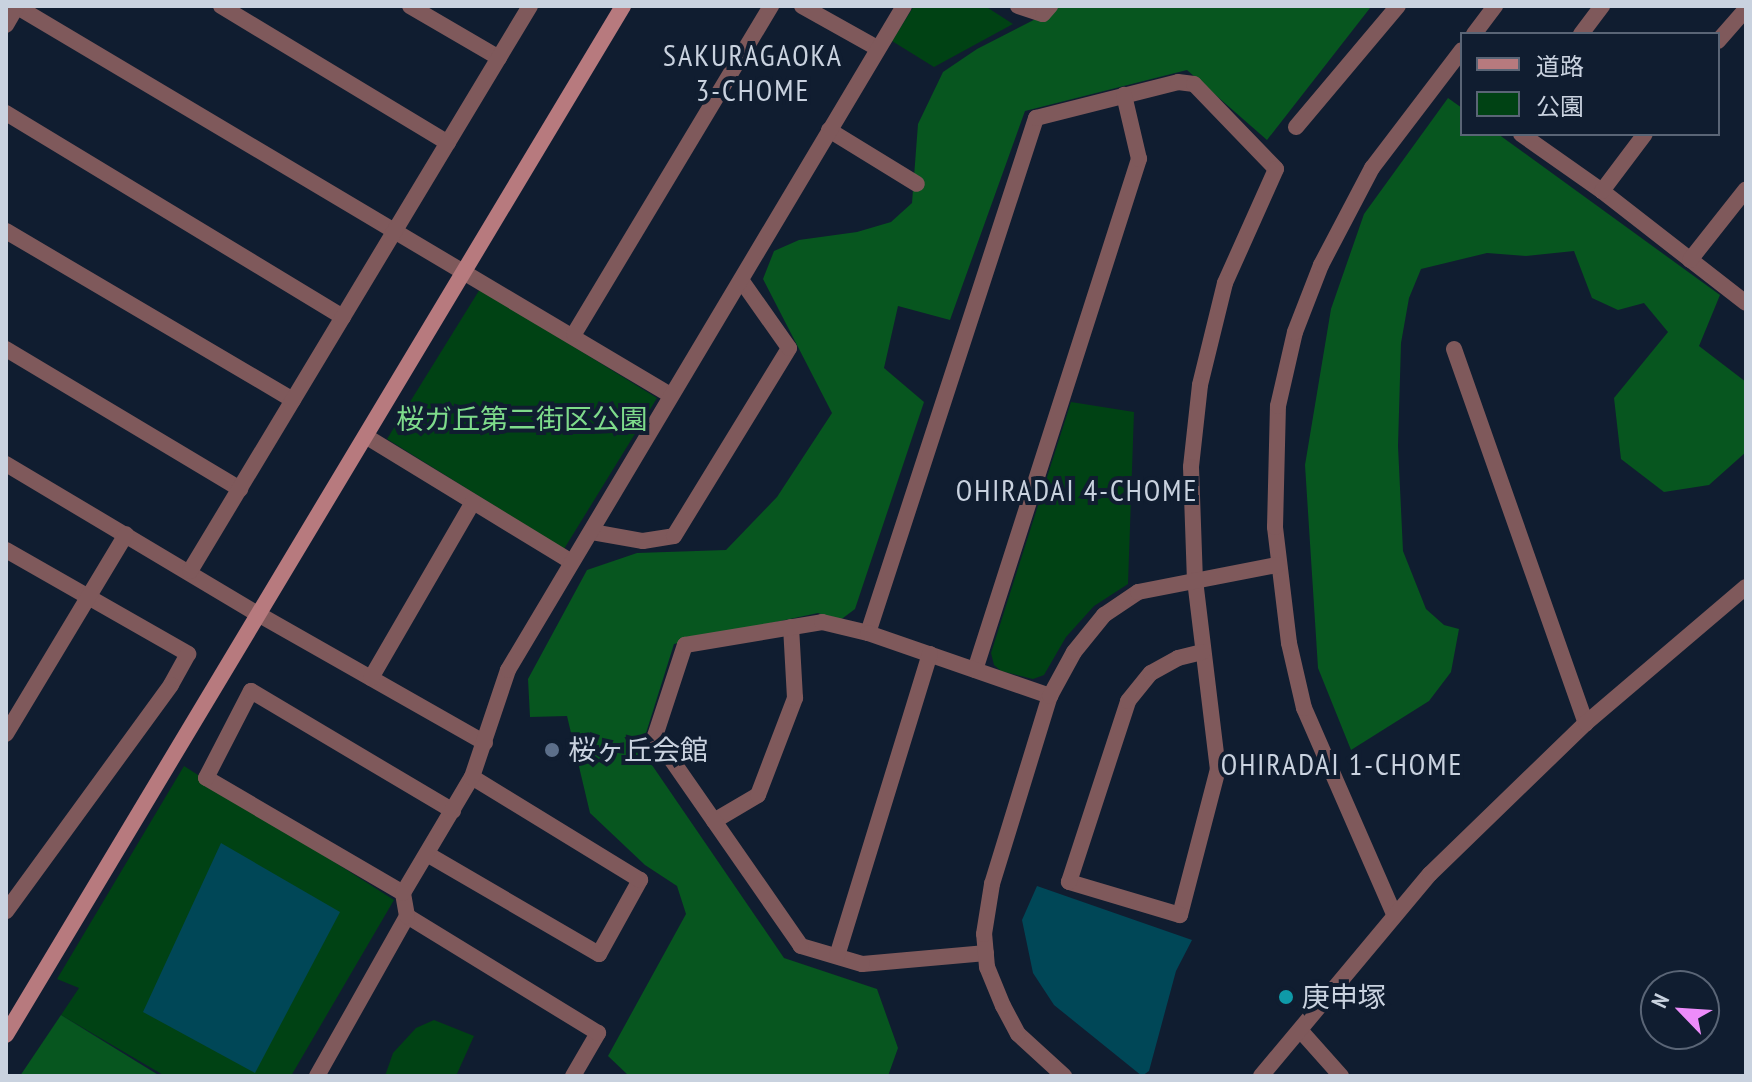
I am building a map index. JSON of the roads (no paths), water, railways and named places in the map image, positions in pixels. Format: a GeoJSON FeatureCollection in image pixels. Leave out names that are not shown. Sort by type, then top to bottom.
{"type":"FeatureCollection","features":[{"type":"Feature","properties":{"kind":"street"},"geometry":{"type":"LineString","coordinates":[[6,25],[17,6],[574,334],[670,395]]}},
{"type":"Feature","properties":{"kind":"street"},"geometry":{"type":"LineString","coordinates":[[221,6],[448,143]]}},
{"type":"Feature","properties":{"kind":"street"},"geometry":{"type":"LineString","coordinates":[[410,6],[499,58]]}},
{"type":"Feature","properties":{"kind":"street"},"geometry":{"type":"LineString","coordinates":[[190,571],[530,6]]}},
{"type":"Feature","properties":{"kind":"street"},"geometry":{"type":"LineString","coordinates":[[6,1035],[623,6]]}},
{"type":"Feature","properties":{"kind":"street"},"geometry":{"type":"LineString","coordinates":[[574,334],[771,6]]}},
{"type":"Feature","properties":{"kind":"street"},"geometry":{"type":"LineString","coordinates":[[802,6],[877,48]]}},
{"type":"Feature","properties":{"kind":"street"},"geometry":{"type":"LineString","coordinates":[[317,1076],[407,916],[403,893],[472,777],[508,670],[570,561],[592,532],[670,395],[904,6]]}},
{"type":"Feature","properties":{"kind":"street"},"geometry":{"type":"LineString","coordinates":[[1018,6],[1043,14],[1050,6]]}},
{"type":"Feature","properties":{"kind":"street"},"geometry":{"type":"LineString","coordinates":[[1296,127],[1398,6]]}},
{"type":"Feature","properties":{"kind":"street"},"geometry":{"type":"LineString","coordinates":[[1476,32],[1495,6]]}},
{"type":"Feature","properties":{"kind":"street"},"geometry":{"type":"LineString","coordinates":[[1582,32],[1602,6]]}},
{"type":"Feature","properties":{"kind":"street"},"geometry":{"type":"LineString","coordinates":[[1720,39],[1746,9]]}},
{"type":"Feature","properties":{"kind":"street"},"geometry":{"type":"LineString","coordinates":[[1394,914],[1304,708],[1289,643],[1277,565],[1278,406],[1295,332],[1321,265],[1372,168],[1460,53]]}},
{"type":"Feature","properties":{"kind":"street"},"geometry":{"type":"LineString","coordinates":[[868,633],[1036,118],[1178,82],[1194,84],[1276,169],[1225,283],[1200,385],[1191,467],[1195,580],[1218,769],[1180,915],[1069,882],[1128,701],[1151,673],[1178,658],[1202,652]]}},
{"type":"Feature","properties":{"kind":"street"},"geometry":{"type":"LineString","coordinates":[[975,670],[1139,159],[1124,95]]}},
{"type":"Feature","properties":{"kind":"street"},"geometry":{"type":"LineString","coordinates":[[6,113],[343,317]]}},
{"type":"Feature","properties":{"kind":"street"},"geometry":{"type":"LineString","coordinates":[[829,130],[917,184]]}},
{"type":"Feature","properties":{"kind":"street"},"geometry":{"type":"LineString","coordinates":[[1524,136],[1602,191],[1746,303]]}},
{"type":"Feature","properties":{"kind":"street"},"geometry":{"type":"LineString","coordinates":[[1602,191],[1643,136]]}},
{"type":"Feature","properties":{"kind":"street"},"geometry":{"type":"LineString","coordinates":[[1690,260],[1746,189]]}},
{"type":"Feature","properties":{"kind":"street"},"geometry":{"type":"LineString","coordinates":[[6,231],[293,400]]}},
{"type":"Feature","properties":{"kind":"street"},"geometry":{"type":"LineString","coordinates":[[592,532],[643,541],[674,536],[789,348],[741,280]]}},
{"type":"Feature","properties":{"kind":"street"},"geometry":{"type":"LineString","coordinates":[[6,349],[240,489]]}},
{"type":"Feature","properties":{"kind":"street"},"geometry":{"type":"LineString","coordinates":[[1454,349],[1586,723]]}},
{"type":"Feature","properties":{"kind":"street"},"geometry":{"type":"LineString","coordinates":[[367,437],[570,561]]}},
{"type":"Feature","properties":{"kind":"street"},"geometry":{"type":"LineString","coordinates":[[6,464],[258,614],[485,743]]}},
{"type":"Feature","properties":{"kind":"street"},"geometry":{"type":"LineString","coordinates":[[371,678],[473,502]]}},
{"type":"Feature","properties":{"kind":"street"},"geometry":{"type":"LineString","coordinates":[[6,734],[126,534]]}},
{"type":"Feature","properties":{"kind":"street"},"geometry":{"type":"LineString","coordinates":[[6,550],[188,654],[136,734],[6,911]]}},
{"type":"Feature","properties":{"kind":"street"},"geometry":{"type":"LineString","coordinates":[[1064,1076],[1018,1034],[987,967],[984,934],[992,884],[1050,696],[1074,652],[1104,615],[1138,592],[1277,565]]}},
{"type":"Feature","properties":{"kind":"street"},"geometry":{"type":"LineString","coordinates":[[1261,1076],[1430,874],[1586,723],[1746,587]]}},
{"type":"Feature","properties":{"kind":"street"},"geometry":{"type":"LineString","coordinates":[[986,953],[862,964],[801,946],[655,736],[685,645],[822,622],[868,633],[1050,696]]}},
{"type":"Feature","properties":{"kind":"street"},"geometry":{"type":"LineString","coordinates":[[714,821],[758,795],[795,698],[791,627]]}},
{"type":"Feature","properties":{"kind":"street"},"geometry":{"type":"LineString","coordinates":[[837,956],[930,654]]}},
{"type":"Feature","properties":{"kind":"street"},"geometry":{"type":"LineString","coordinates":[[403,893],[206,778],[251,691],[453,811]]}},
{"type":"Feature","properties":{"kind":"street"},"geometry":{"type":"LineString","coordinates":[[427,854],[599,954],[640,880],[472,777]]}},
{"type":"Feature","properties":{"kind":"street"},"geometry":{"type":"LineString","coordinates":[[407,916],[598,1033],[573,1076]]}},
{"type":"Feature","properties":{"kind":"street"},"geometry":{"type":"LineString","coordinates":[[1300,1030],[1341,1076]]}},
{"type":"Feature","properties":{"kind":"water"},"geometry":{"type":"Polygon","coordinates":[[[221,843],[340,912],[255,1073],[143,1012],[221,843]]]}},
{"type":"Feature","properties":{"kind":"water"},"geometry":{"type":"Polygon","coordinates":[[[1037,886],[1192,940],[1176,971],[1149,1071],[1142,1076],[1054,1005],[1033,973],[1022,920],[1037,886]]]}},
{"type":"Feature","properties":{"kind":"place","name":"桜ヶ丘会館"},"geometry":{"type":"Point","coordinates":[552,750]}},
{"type":"Feature","properties":{"kind":"place","name":"庚申塚"},"geometry":{"type":"Point","coordinates":[1286,997]}},
{"type":"Feature","properties":{"kind":"district","name":"SAKURAGAOKA 3-CHOME"},"geometry":{"type":"Point","coordinates":[753,72]}},
{"type":"Feature","properties":{"kind":"district","name":"OHIRADAI 4-CHOME"},"geometry":{"type":"Point","coordinates":[1077,490]}},
{"type":"Feature","properties":{"kind":"district","name":"OHIRADAI 1-CHOME"},"geometry":{"type":"Point","coordinates":[1342,764]}},
{"type":"Feature","properties":{"kind":"park label","name":"桜ガ丘第二街区公園"},"geometry":{"type":"Point","coordinates":[522,419]}}]}
